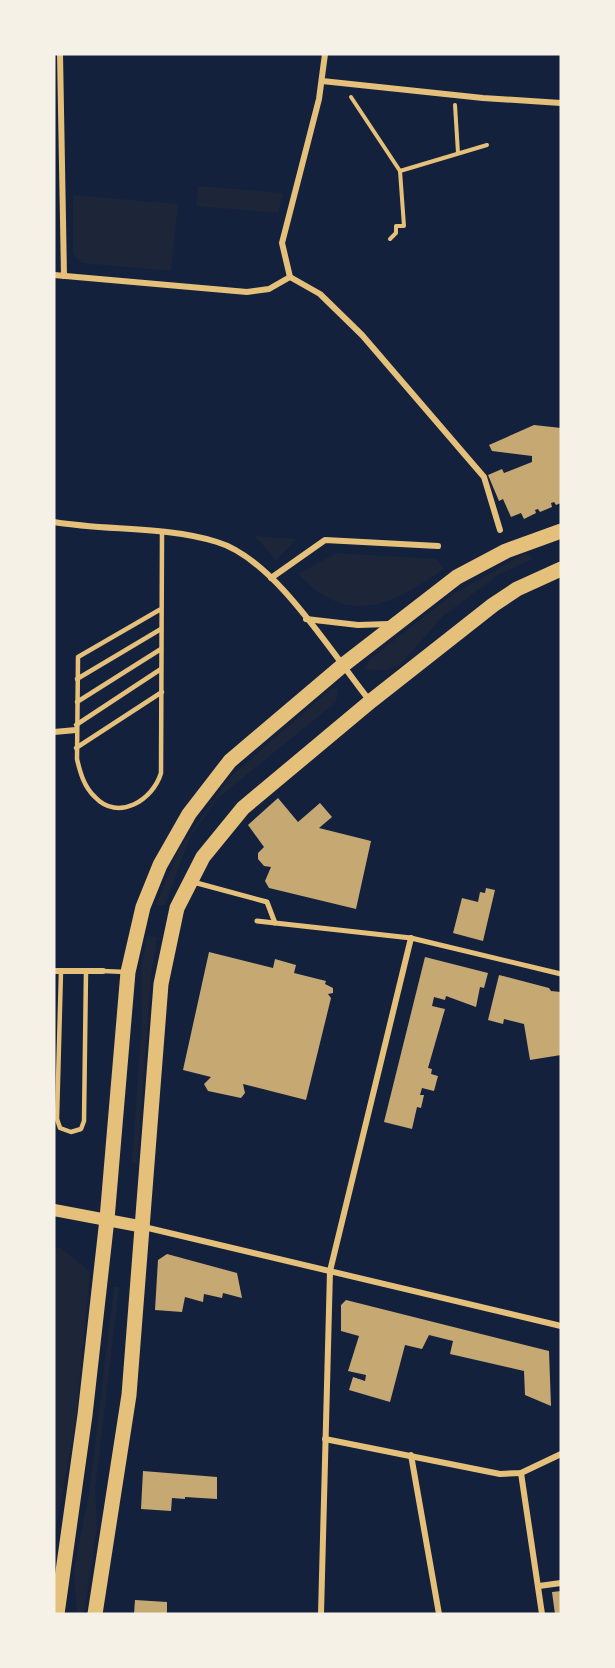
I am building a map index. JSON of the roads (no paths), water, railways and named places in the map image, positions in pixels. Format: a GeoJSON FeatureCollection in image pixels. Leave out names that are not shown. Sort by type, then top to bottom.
{"type":"FeatureCollection","features":[{"type":"Feature","properties":{"kind":"main road"},"geometry":{"type":"LineString","coordinates":[[57,1614],[85,1415],[107,1219],[128,972],[143,907],[160,865],[189,813],[230,761],[342,666],[457,578],[506,551],[561,531]]}},
{"type":"Feature","properties":{"kind":"main road"},"geometry":{"type":"LineString","coordinates":[[95,1614],[129,1395],[144,1227],[161,984],[177,908],[189,880],[202,857],[243,808],[371,701],[493,605],[517,589],[561,569]]}},
{"type":"Feature","properties":{"kind":"main road"},"geometry":{"type":"LineString","coordinates":[[54,1210],[144,1227]]}},
{"type":"Feature","properties":{"kind":"street"},"geometry":{"type":"LineString","coordinates":[[60,54],[64,276]]}},
{"type":"Feature","properties":{"kind":"street"},"geometry":{"type":"LineString","coordinates":[[324,54],[322,81],[282,243],[290,278],[320,294],[362,335],[484,477],[500,530]]}},
{"type":"Feature","properties":{"kind":"street"},"geometry":{"type":"LineString","coordinates":[[322,81],[561,103]]}},
{"type":"Feature","properties":{"kind":"street"},"geometry":{"type":"LineString","coordinates":[[54,275],[247,292],[269,289],[290,278]]}},
{"type":"Feature","properties":{"kind":"street"},"geometry":{"type":"LineString","coordinates":[[54,522],[162,532],[203,538],[230,546],[255,562],[272,578],[371,701]]}},
{"type":"Feature","properties":{"kind":"street"},"geometry":{"type":"LineString","coordinates":[[272,578],[325,540],[438,546]]}},
{"type":"Feature","properties":{"kind":"street"},"geometry":{"type":"LineString","coordinates":[[306,619],[358,625],[395,624]]}},
{"type":"Feature","properties":{"kind":"street"},"geometry":{"type":"LineString","coordinates":[[54,732],[76,728]]}},
{"type":"Feature","properties":{"kind":"street"},"geometry":{"type":"LineString","coordinates":[[189,880],[267,902],[276,923]]}},
{"type":"Feature","properties":{"kind":"street"},"geometry":{"type":"LineString","coordinates":[[257,921],[411,938],[561,974]]}},
{"type":"Feature","properties":{"kind":"street"},"geometry":{"type":"LineString","coordinates":[[321,1614],[330,1271],[411,938]]}},
{"type":"Feature","properties":{"kind":"street"},"geometry":{"type":"LineString","coordinates":[[57,971],[103,971]]}},
{"type":"Feature","properties":{"kind":"street"},"geometry":{"type":"LineString","coordinates":[[144,1227],[561,1326]]}},
{"type":"Feature","properties":{"kind":"street"},"geometry":{"type":"LineString","coordinates":[[325,1439],[500,1474],[521,1473],[561,1454]]}},
{"type":"Feature","properties":{"kind":"street"},"geometry":{"type":"LineString","coordinates":[[411,1455],[439,1614]]}},
{"type":"Feature","properties":{"kind":"street"},"geometry":{"type":"LineString","coordinates":[[521,1473],[542,1614]]}},
{"type":"Feature","properties":{"kind":"street"},"geometry":{"type":"LineString","coordinates":[[539,1586],[561,1583]]}},
{"type":"Feature","properties":{"kind":"lane"},"geometry":{"type":"LineString","coordinates":[[161,609],[78,657],[76,748],[80,773],[87,786],[102,803],[128,807],[146,798],[158,783],[161,774],[162,532]]}},
{"type":"Feature","properties":{"kind":"lane"},"geometry":{"type":"LineString","coordinates":[[77,678],[161,629]]}},
{"type":"Feature","properties":{"kind":"lane"},"geometry":{"type":"LineString","coordinates":[[77,702],[161,649]]}},
{"type":"Feature","properties":{"kind":"lane"},"geometry":{"type":"LineString","coordinates":[[76,728],[161,669]]}},
{"type":"Feature","properties":{"kind":"lane"},"geometry":{"type":"LineString","coordinates":[[76,748],[162,692]]}},
{"type":"Feature","properties":{"kind":"lane"},"geometry":{"type":"LineString","coordinates":[[57,971],[57,1119],[60,1128],[71,1132],[81,1129],[84,1121],[86,971]]}},
{"type":"Feature","properties":{"kind":"lane"},"geometry":{"type":"LineString","coordinates":[[103,971],[128,972]]}}]}
